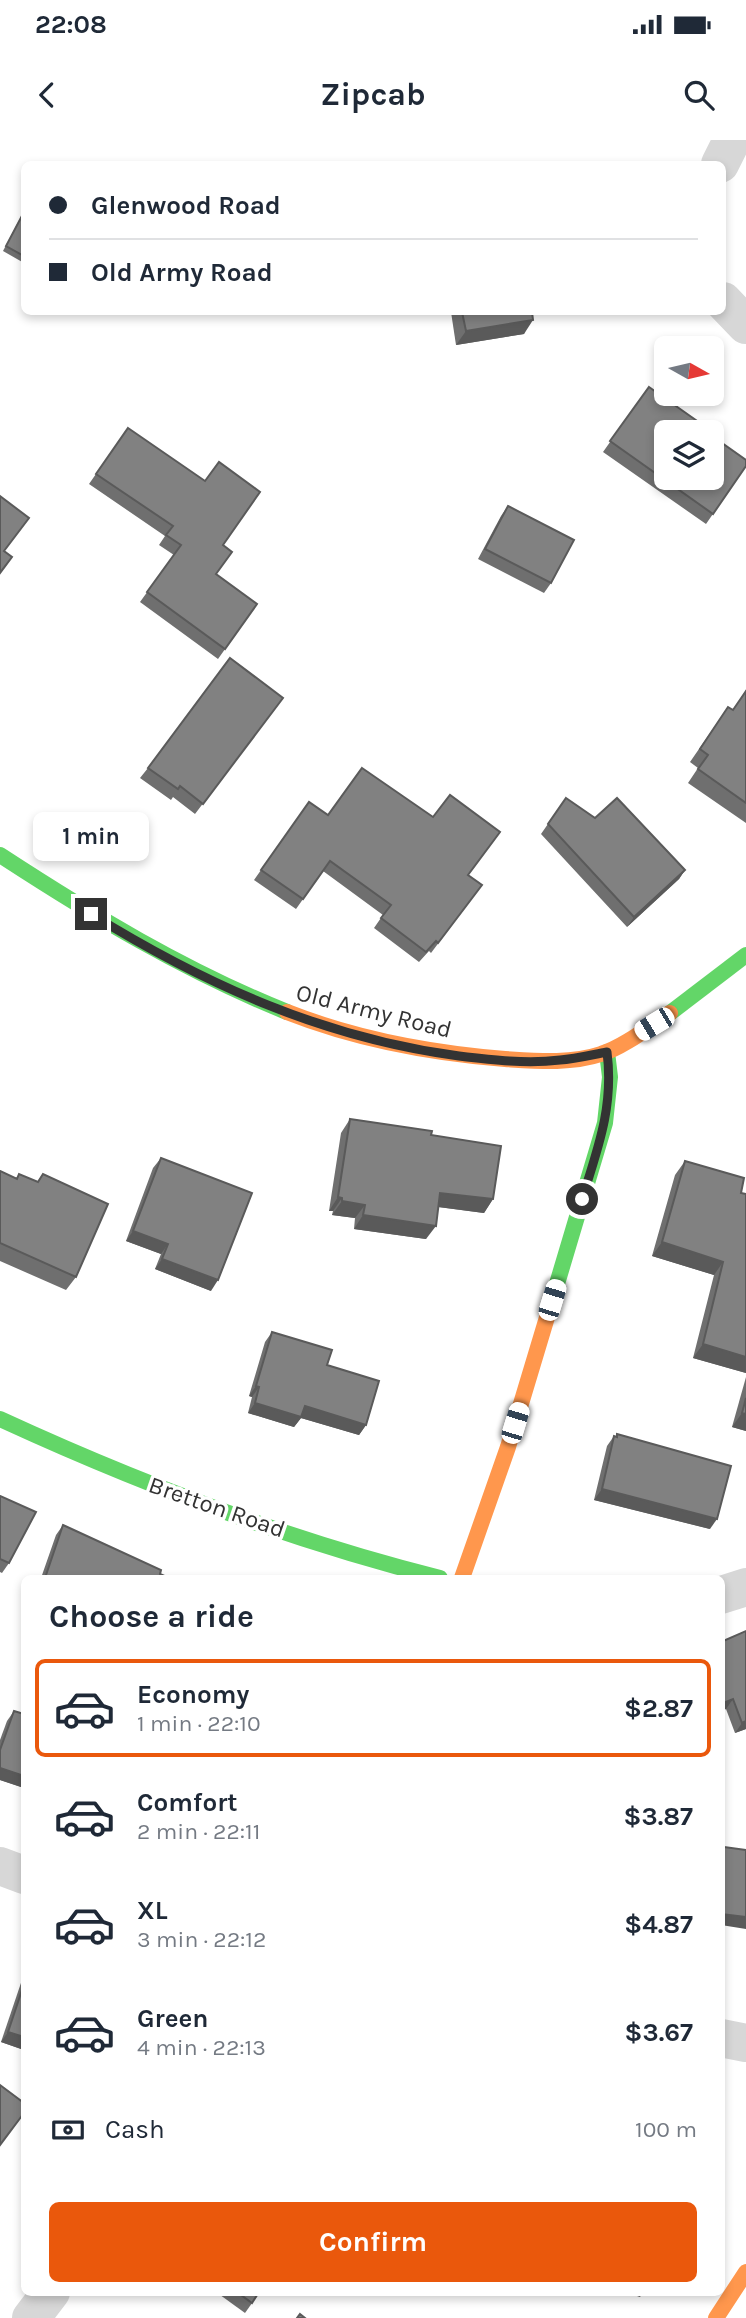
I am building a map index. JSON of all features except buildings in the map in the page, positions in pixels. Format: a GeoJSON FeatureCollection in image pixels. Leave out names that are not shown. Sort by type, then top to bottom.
{"type":"FeatureCollection","features":[{"type":"Feature","properties":{"kind":"street"},"geometry":{"type":"LineString","coordinates":[[722,161],[732,140]]}},
{"type":"Feature","properties":{"kind":"street"},"geometry":{"type":"LineString","coordinates":[[726,304],[746,325]]}},
{"type":"Feature","properties":{"kind":"street","name":"Old Army Road"},"geometry":{"type":"LineString","coordinates":[[0,855],[54,891],[169,959],[273,1008],[339,1031],[390,1044],[493,1060],[558,1061],[607,1052],[654,1024],[717,980],[746,955]]}},
{"type":"Feature","properties":{"kind":"street"},"geometry":{"type":"LineString","coordinates":[[463,1575],[503,1460],[605,1124],[610,1077],[607,1052]]}},
{"type":"Feature","properties":{"kind":"street","name":"Bretton Road"},"geometry":{"type":"LineString","coordinates":[[0,1419],[87,1460],[185,1496],[313,1540],[430,1575]]}},
{"type":"Feature","properties":{"kind":"street"},"geometry":{"type":"LineString","coordinates":[[725,1594],[746,1587]]}},
{"type":"Feature","properties":{"kind":"street"},"geometry":{"type":"LineString","coordinates":[[0,1866],[21,1874]]}},
{"type":"Feature","properties":{"kind":"street"},"geometry":{"type":"LineString","coordinates":[[725,2039],[746,2043]]}},
{"type":"Feature","properties":{"kind":"street"},"geometry":{"type":"LineString","coordinates":[[716,2318],[746,2272]]}},
{"type":"Feature","properties":{"kind":"street"},"geometry":{"type":"LineString","coordinates":[[31,2318],[48,2296]]}},
{"type":"Feature","properties":{"kind":"traffic: fast"},"geometry":{"type":"LineString","coordinates":[[0,855],[140,941],[212,979],[287,1012]]}},
{"type":"Feature","properties":{"kind":"traffic: fast"},"geometry":{"type":"LineString","coordinates":[[670,1013],[746,955]]}},
{"type":"Feature","properties":{"kind":"traffic: fast"},"geometry":{"type":"LineString","coordinates":[[548,1314],[605,1123],[610,1077],[607,1052]]}},
{"type":"Feature","properties":{"kind":"traffic: fast"},"geometry":{"type":"LineString","coordinates":[[0,1419],[107,1466],[216,1509],[327,1546],[429,1575]]}},
{"type":"Feature","properties":{"kind":"traffic: slow"},"geometry":{"type":"LineString","coordinates":[[287,1012],[367,1038],[422,1049],[505,1059],[554,1061],[590,1057],[610,1051],[670,1013]]}},
{"type":"Feature","properties":{"kind":"traffic: slow"},"geometry":{"type":"LineString","coordinates":[[463,1575],[508,1447],[548,1314]]}},
{"type":"Feature","properties":{"kind":"traffic: slow"},"geometry":{"type":"LineString","coordinates":[[716,2318],[746,2272]]}},
{"type":"Feature","properties":{"kind":"route"},"geometry":{"type":"LineString","coordinates":[[91,914],[169,959],[227,988],[285,1013],[339,1031],[390,1044],[493,1060],[558,1061],[607,1052],[609,1101],[605,1124],[582,1199]]}}]}
